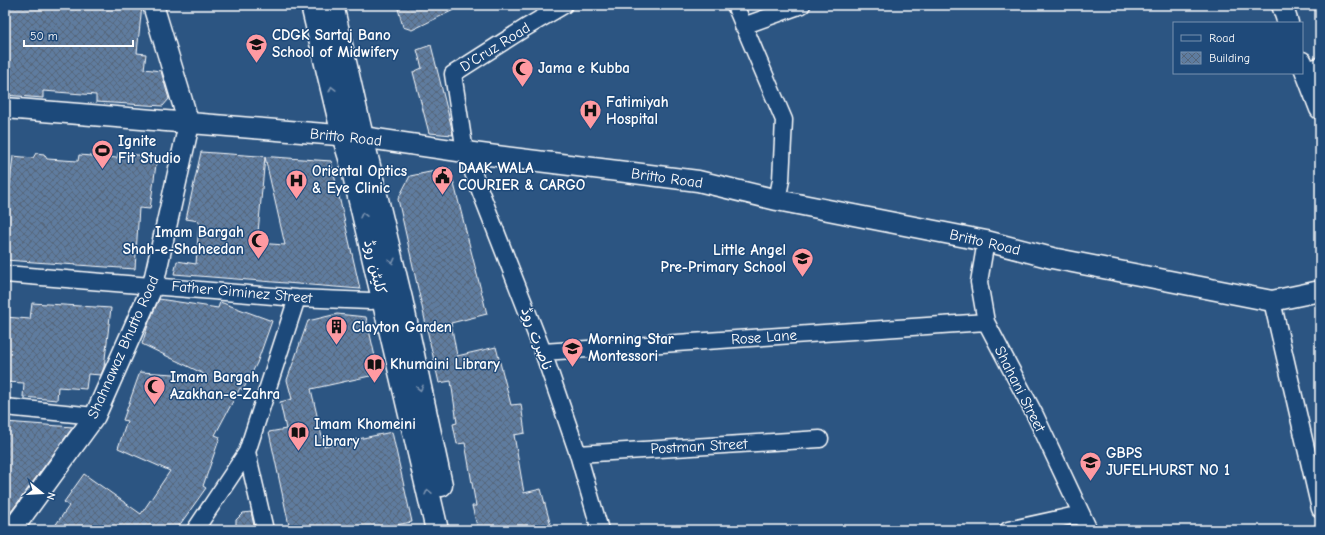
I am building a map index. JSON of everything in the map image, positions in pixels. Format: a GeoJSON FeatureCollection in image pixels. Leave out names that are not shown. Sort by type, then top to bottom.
{"type":"FeatureCollection","features":[{"type":"Feature","properties":{"kind":"main road","name":"کلیٹن روڈ"},"geometry":{"type":"LineString","coordinates":[[312,5],[401,299],[451,530]]}},
{"type":"Feature","properties":{"kind":"main road","name":"کلیٹن روڈ"},"geometry":{"type":"LineString","coordinates":[[332,5],[352,136],[352,166],[436,530]]}},
{"type":"Feature","properties":{"kind":"street","name":"Shahnawaz Bhutto Road"},"geometry":{"type":"LineString","coordinates":[[12,530],[95,416],[153,285],[189,124],[153,5]]}},
{"type":"Feature","properties":{"kind":"street","name":"D'Cruz Road"},"geometry":{"type":"LineString","coordinates":[[465,152],[453,74],[564,5]]}},
{"type":"Feature","properties":{"kind":"street"},"geometry":{"type":"LineString","coordinates":[[735,5],[784,120],[781,180],[777,200]]}},
{"type":"Feature","properties":{"kind":"street"},"geometry":{"type":"LineString","coordinates":[[744,26],[802,5]]}},
{"type":"Feature","properties":{"kind":"street"},"geometry":{"type":"LineString","coordinates":[[1282,5],[1288,22]]}},
{"type":"Feature","properties":{"kind":"street"},"geometry":{"type":"LineString","coordinates":[[1309,66],[1320,109]]}},
{"type":"Feature","properties":{"kind":"street","name":"Britto Road"},"geometry":{"type":"LineString","coordinates":[[5,108],[352,136],[465,152],[698,181],[777,200],[986,241],[1052,258],[1272,301],[1320,291]]}},
{"type":"Feature","properties":{"kind":"street","name":"ناصرت روڈ"},"geometry":{"type":"LineString","coordinates":[[465,152],[543,352],[578,454],[600,530]]}},
{"type":"Feature","properties":{"kind":"street","name":"Shahani Street"},"geometry":{"type":"LineString","coordinates":[[986,241],[979,282],[986,322],[1035,415],[1089,530]]}},
{"type":"Feature","properties":{"kind":"street","name":"Father Giminez Street"},"geometry":{"type":"LineString","coordinates":[[5,274],[297,298],[370,301],[383,300]]}},
{"type":"Feature","properties":{"kind":"street"},"geometry":{"type":"LineString","coordinates":[[195,530],[247,452],[297,298]]}},
{"type":"Feature","properties":{"kind":"street"},"geometry":{"type":"LineString","coordinates":[[1272,301],[1320,509]]}},
{"type":"Feature","properties":{"kind":"street","name":"Rose Lane"},"geometry":{"type":"LineString","coordinates":[[543,352],[986,322]]}},
{"type":"Feature","properties":{"kind":"street"},"geometry":{"type":"LineString","coordinates":[[5,407],[95,416]]}},
{"type":"Feature","properties":{"kind":"street","name":"Postman Street"},"geometry":{"type":"LineString","coordinates":[[578,454],[820,439]]}},
{"type":"Feature","properties":{"kind":"street"},"geometry":{"type":"LineString","coordinates":[[247,452],[265,530]]}},
{"type":"Feature","properties":{"kind":"street"},"geometry":{"type":"LineString","coordinates":[[1008,530],[1081,514]]}},
{"type":"Feature","properties":{"kind":"building"},"geometry":{"type":"Polygon","coordinates":[[[5,5],[142,5],[137,53],[146,54],[144,69],[161,71],[169,99],[163,106],[96,102],[96,95],[43,91],[43,98],[5,95],[5,5]]]}},
{"type":"Feature","properties":{"kind":"building"},"geometry":{"type":"Polygon","coordinates":[[[397,5],[464,5],[412,30],[403,27],[397,5]]]}},
{"type":"Feature","properties":{"kind":"building"},"geometry":{"type":"Polygon","coordinates":[[[431,45],[453,135],[429,133],[413,72],[422,68],[417,50],[431,45]]]}},
{"type":"Feature","properties":{"kind":"building"},"geometry":{"type":"Polygon","coordinates":[[[201,152],[331,161],[360,289],[174,274],[177,261],[196,264],[199,221],[186,219],[201,152]],[[265,157],[257,243],[285,245],[265,157]]]}},
{"type":"Feature","properties":{"kind":"building"},"geometry":{"type":"Polygon","coordinates":[[[36,153],[44,154],[47,159],[78,161],[79,155],[117,158],[118,153],[157,157],[150,209],[139,208],[135,269],[5,260],[5,184],[10,184],[13,156],[33,158],[36,153]]]}},
{"type":"Feature","properties":{"kind":"building"},"geometry":{"type":"Polygon","coordinates":[[[450,168],[487,314],[451,323],[457,356],[496,347],[511,405],[521,404],[525,433],[514,435],[524,493],[541,489],[552,530],[478,530],[472,506],[476,506],[465,443],[457,444],[453,424],[457,423],[451,381],[439,383],[398,199],[410,176],[450,168]]]}},
{"type":"Feature","properties":{"kind":"building"},"geometry":{"type":"Polygon","coordinates":[[[159,299],[218,308],[220,302],[272,321],[257,363],[243,390],[240,388],[215,435],[220,437],[203,486],[206,488],[176,530],[52,530],[69,506],[64,502],[84,474],[141,514],[170,471],[118,448],[127,421],[123,420],[140,372],[208,376],[142,344],[149,322],[159,299]]]}},
{"type":"Feature","properties":{"kind":"building"},"geometry":{"type":"Polygon","coordinates":[[[32,303],[111,308],[104,367],[101,375],[88,374],[86,389],[58,387],[57,400],[23,397],[24,383],[5,382],[5,317],[30,319],[32,303]]]}},
{"type":"Feature","properties":{"kind":"building"},"geometry":{"type":"Polygon","coordinates":[[[337,314],[366,317],[379,374],[311,389],[324,446],[392,432],[412,522],[368,530],[290,530],[269,432],[286,429],[280,402],[292,399],[287,380],[308,321],[337,314]]]}},
{"type":"Feature","properties":{"kind":"building"},"geometry":{"type":"Polygon","coordinates":[[[5,422],[73,427],[5,520],[5,422]]]}},
{"type":"Feature","properties":{"kind":"building"},"geometry":{"type":"Polygon","coordinates":[[[251,512],[255,530],[236,530],[236,520],[243,513],[251,512]]]}},
{"type":"Feature","properties":{"kind":"place","name":"CDGK Sartaj Bano School of Midwifery"},"geometry":{"type":"Point","coordinates":[257,64]}},
{"type":"Feature","properties":{"kind":"place","name":"Jama e Kubba"},"geometry":{"type":"Point","coordinates":[523,88]}},
{"type":"Feature","properties":{"kind":"place","name":"Fatimiyah Hospital"},"geometry":{"type":"Point","coordinates":[590,130]}},
{"type":"Feature","properties":{"kind":"place","name":"Ignite Fit Studio"},"geometry":{"type":"Point","coordinates":[103,170]}},
{"type":"Feature","properties":{"kind":"place","name":"DAAK WALA COURIER & CARGO"},"geometry":{"type":"Point","coordinates":[442,196]}},
{"type":"Feature","properties":{"kind":"place","name":"Oriental Optics & Eye Clinic"},"geometry":{"type":"Point","coordinates":[297,200]}},
{"type":"Feature","properties":{"kind":"place","name":"Imam Bargah Shah-e-Shaheedan"},"geometry":{"type":"Point","coordinates":[259,260]}},
{"type":"Feature","properties":{"kind":"place","name":"Little Angel Pre-Primary School"},"geometry":{"type":"Point","coordinates":[802,278]}},
{"type":"Feature","properties":{"kind":"place","name":"Clayton Garden"},"geometry":{"type":"Point","coordinates":[336,346]}},
{"type":"Feature","properties":{"kind":"place","name":"Morning Star Montessori"},"geometry":{"type":"Point","coordinates":[573,368]}},
{"type":"Feature","properties":{"kind":"place","name":"Khumaini Library"},"geometry":{"type":"Point","coordinates":[375,384]}},
{"type":"Feature","properties":{"kind":"place","name":"Imam Bargah Azakhan-e-Zahra"},"geometry":{"type":"Point","coordinates":[155,406]}},
{"type":"Feature","properties":{"kind":"place","name":"Imam Khomeini Library"},"geometry":{"type":"Point","coordinates":[299,452]}},
{"type":"Feature","properties":{"kind":"place","name":"GBPS JUFELHURST NO 1"},"geometry":{"type":"Point","coordinates":[1091,482]}}]}
